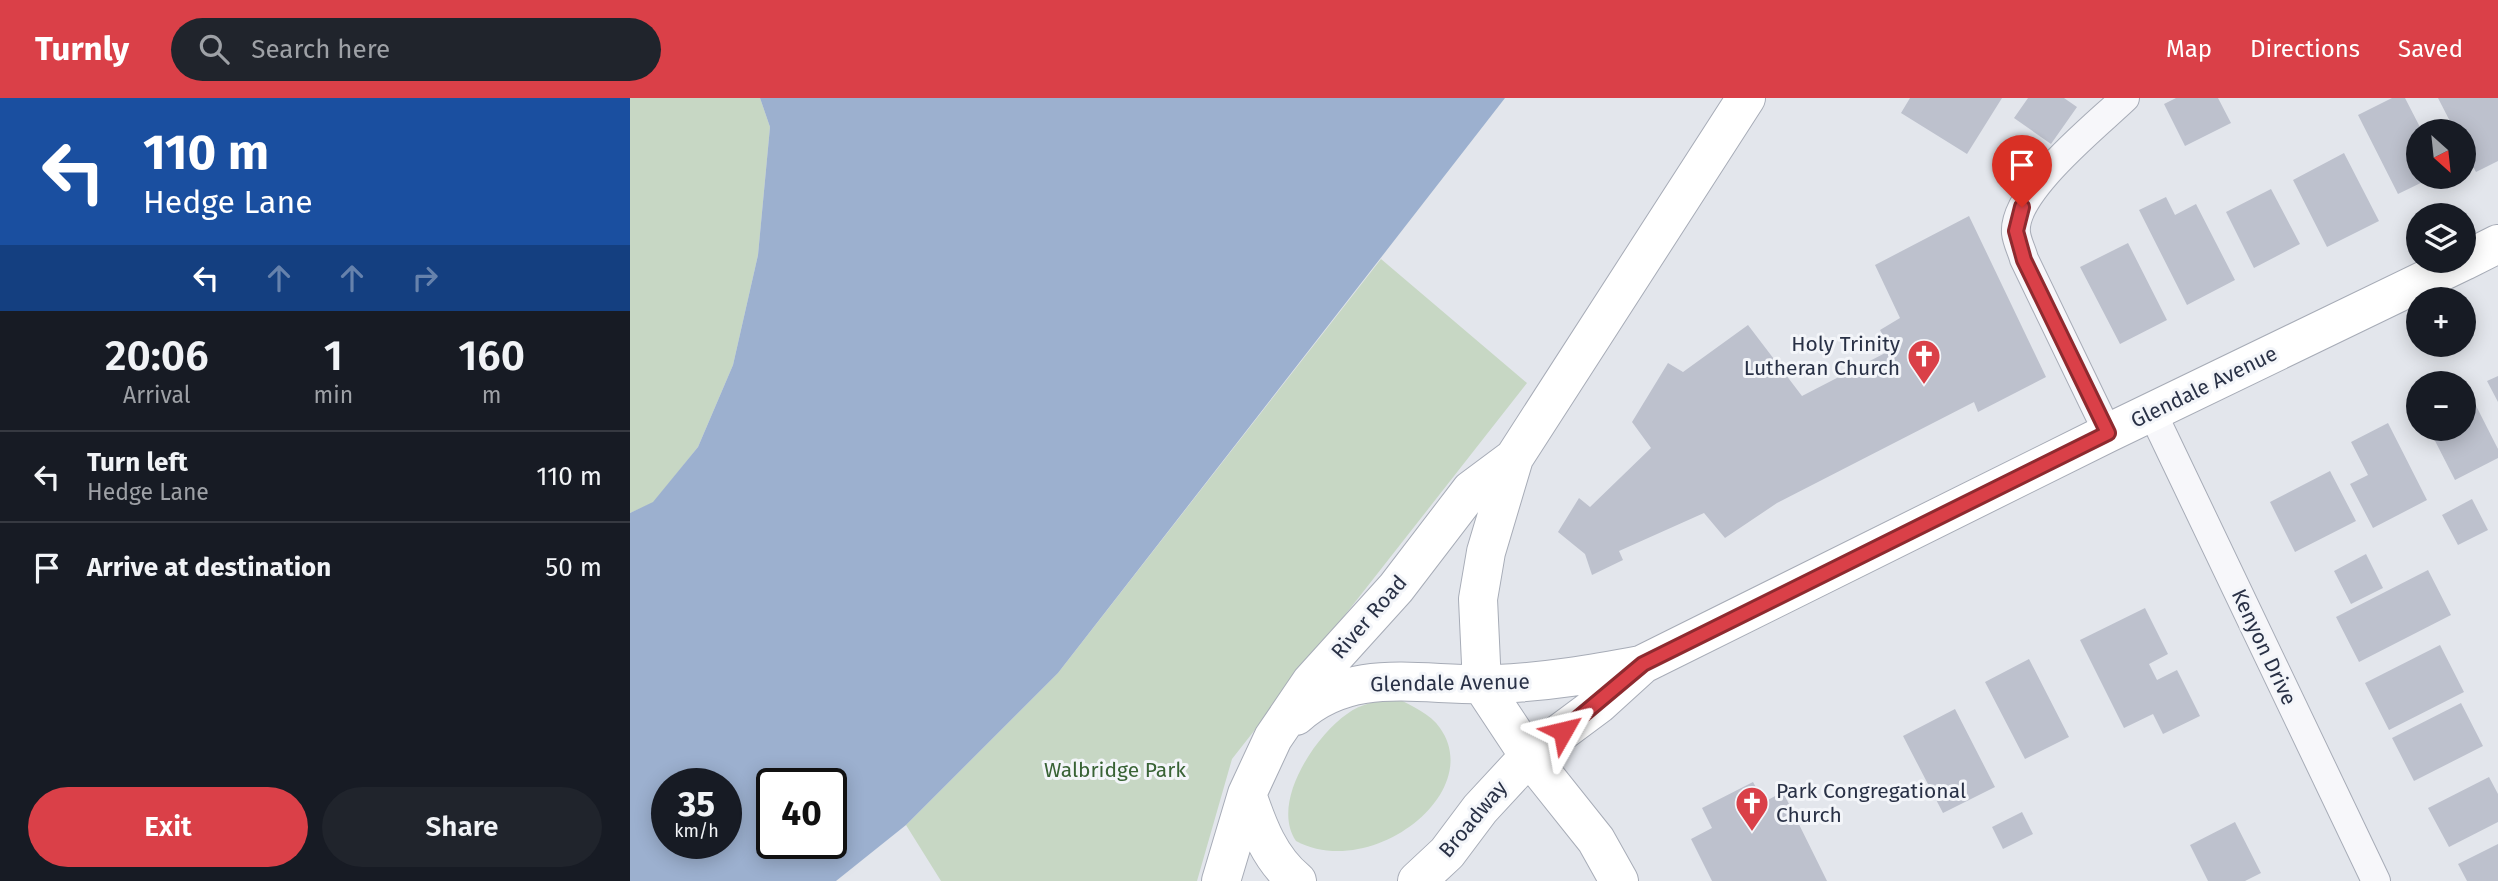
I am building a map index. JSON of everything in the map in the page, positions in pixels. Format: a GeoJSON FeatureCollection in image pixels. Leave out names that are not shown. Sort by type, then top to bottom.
{"type":"FeatureCollection","features":[{"type":"Feature","properties":{"kind":"street","name":"River Road"},"geometry":{"type":"LineString","coordinates":[[1482,685],[1478,599],[1486,552],[1514,458],[1746,98]]}},
{"type":"Feature","properties":{"kind":"street"},"geometry":{"type":"LineString","coordinates":[[2108,433],[2024,260],[2016,231],[2022,207],[2040,181],[2125,98]]}},
{"type":"Feature","properties":{"kind":"street","name":"Glendale Avenue"},"geometry":{"type":"LineString","coordinates":[[2476,255],[2498,244]]}},
{"type":"Feature","properties":{"kind":"street","name":"Glendale Avenue"},"geometry":{"type":"LineString","coordinates":[[1273,738],[1311,703],[1354,685],[1395,679],[1482,685],[1575,677],[1643,664],[2108,433],[2439,273]]}},
{"type":"Feature","properties":{"kind":"street","name":"Kenyon Drive"},"geometry":{"type":"LineString","coordinates":[[2152,412],[2376,881]]}},
{"type":"Feature","properties":{"kind":"street","name":"River Road"},"geometry":{"type":"LineString","coordinates":[[1247,794],[1273,738],[1311,682],[1396,588],[1471,490],[1514,458]]}},
{"type":"Feature","properties":{"kind":"street","name":"Glendale Avenue"},"geometry":{"type":"LineString","coordinates":[[1529,757],[1599,704],[1643,664]]}},
{"type":"Feature","properties":{"kind":"street"},"geometry":{"type":"LineString","coordinates":[[1482,685],[1529,757],[1596,840],[1619,881]]}},
{"type":"Feature","properties":{"kind":"street","name":"Broadway"},"geometry":{"type":"LineString","coordinates":[[1417,881],[1447,853],[1480,809],[1529,757]]}},
{"type":"Feature","properties":{"kind":"street"},"geometry":{"type":"LineString","coordinates":[[1221,881],[1247,794]]}},
{"type":"Feature","properties":{"kind":"street"},"geometry":{"type":"LineString","coordinates":[[1247,794],[1262,836],[1285,871],[1297,881]]}},
{"type":"Feature","properties":{"kind":"green space"},"geometry":{"type":"Polygon","coordinates":[[[630,98],[760,98],[770,127],[758,255],[733,365],[698,447],[653,503],[630,513],[630,98]]]}},
{"type":"Feature","properties":{"kind":"green space","name":"Walbridge Park"},"geometry":{"type":"Polygon","coordinates":[[[1381,259],[1527,383],[1232,759],[1197,881],[941,881],[906,825],[1058,673],[1381,259]]]}},
{"type":"Feature","properties":{"kind":"green space"},"geometry":{"type":"Polygon","coordinates":[[[1397,698],[1436,723],[1450,753],[1447,779],[1434,803],[1413,824],[1387,840],[1357,849],[1326,850],[1296,841],[1289,826],[1288,808],[1292,790],[1310,754],[1335,724],[1352,710],[1370,703],[1397,698]]]}},
{"type":"Feature","properties":{"kind":"water"},"geometry":{"type":"Polygon","coordinates":[[[760,98],[1505,98],[1058,673],[906,825],[836,881],[630,881],[630,513],[653,502],[698,447],[733,365],[758,255],[770,127],[760,98]]]}},
{"type":"Feature","properties":{"kind":"building"},"geometry":{"type":"Polygon","coordinates":[[[1910,98],[2002,98],[1967,154],[1901,113],[1910,98]]]}},
{"type":"Feature","properties":{"kind":"building"},"geometry":{"type":"Polygon","coordinates":[[[2028,98],[2064,98],[2077,107],[2051,144],[2014,118],[2028,98]]]}},
{"type":"Feature","properties":{"kind":"building"},"geometry":{"type":"Polygon","coordinates":[[[2176,98],[2218,98],[2231,123],[2185,146],[2164,104],[2176,98]]]}},
{"type":"Feature","properties":{"kind":"building"},"geometry":{"type":"Polygon","coordinates":[[[2392,98],[2405,98],[2416,119],[2406,119],[2406,189],[2408,189],[2398,194],[2358,115],[2392,98]]]}},
{"type":"Feature","properties":{"kind":"building"},"geometry":{"type":"Polygon","coordinates":[[[2438,98],[2498,98],[2498,161],[2476,172],[2476,119],[2449,119],[2438,98]]]}},
{"type":"Feature","properties":{"kind":"building"},"geometry":{"type":"Polygon","coordinates":[[[2344,153],[2379,221],[2327,247],[2293,180],[2344,153]]]}},
{"type":"Feature","properties":{"kind":"building"},"geometry":{"type":"Polygon","coordinates":[[[2271,189],[2300,244],[2254,268],[2226,212],[2271,189]]]}},
{"type":"Feature","properties":{"kind":"building"},"geometry":{"type":"Polygon","coordinates":[[[2166,197],[2175,215],[2196,204],[2235,280],[2187,305],[2139,210],[2166,197]]]}},
{"type":"Feature","properties":{"kind":"building","name":"Holy Trinity Lutheran Church"},"geometry":{"type":"Polygon","coordinates":[[[1969,216],[2046,377],[1978,412],[1974,402],[1777,503],[1725,538],[1704,513],[1619,551],[1623,560],[1592,575],[1585,554],[1558,532],[1579,498],[1590,507],[1651,448],[1632,422],[1668,363],[1683,372],[1748,325],[1802,396],[1891,350],[1880,330],[1900,318],[1875,265],[1969,216]]]}},
{"type":"Feature","properties":{"kind":"building"},"geometry":{"type":"Polygon","coordinates":[[[2128,243],[2167,320],[2120,344],[2080,267],[2128,243]]]}},
{"type":"Feature","properties":{"kind":"building"},"geometry":{"type":"Polygon","coordinates":[[[2498,376],[2498,402],[2487,381],[2498,376]]]}},
{"type":"Feature","properties":{"kind":"building"},"geometry":{"type":"Polygon","coordinates":[[[2476,406],[2498,449],[2498,458],[2455,480],[2435,441],[2476,441],[2476,406]]]}},
{"type":"Feature","properties":{"kind":"building"},"geometry":{"type":"Polygon","coordinates":[[[2388,423],[2427,500],[2373,528],[2350,484],[2368,475],[2351,442],[2388,423]]]}},
{"type":"Feature","properties":{"kind":"building"},"geometry":{"type":"Polygon","coordinates":[[[2330,471],[2356,521],[2295,552],[2270,502],[2330,471]]]}},
{"type":"Feature","properties":{"kind":"building"},"geometry":{"type":"Polygon","coordinates":[[[2472,499],[2488,530],[2458,545],[2442,515],[2472,499]]]}},
{"type":"Feature","properties":{"kind":"building"},"geometry":{"type":"Polygon","coordinates":[[[2366,554],[2383,588],[2351,604],[2334,571],[2366,554]]]}},
{"type":"Feature","properties":{"kind":"building"},"geometry":{"type":"Polygon","coordinates":[[[2428,570],[2451,615],[2359,662],[2336,617],[2428,570]]]}},
{"type":"Feature","properties":{"kind":"building"},"geometry":{"type":"Polygon","coordinates":[[[2145,608],[2168,654],[2149,664],[2157,680],[2177,670],[2200,716],[2163,734],[2153,714],[2124,728],[2080,640],[2145,608]]]}},
{"type":"Feature","properties":{"kind":"building"},"geometry":{"type":"Polygon","coordinates":[[[2440,645],[2464,692],[2389,730],[2365,683],[2440,645]]]}},
{"type":"Feature","properties":{"kind":"building"},"geometry":{"type":"Polygon","coordinates":[[[2029,659],[2069,737],[2025,759],[1985,682],[2029,659]]]}},
{"type":"Feature","properties":{"kind":"building"},"geometry":{"type":"Polygon","coordinates":[[[2461,703],[2483,746],[2414,781],[2392,738],[2461,703]]]}},
{"type":"Feature","properties":{"kind":"building"},"geometry":{"type":"Polygon","coordinates":[[[1955,709],[1995,787],[1943,813],[1903,736],[1955,709]]]}},
{"type":"Feature","properties":{"kind":"building"},"geometry":{"type":"Polygon","coordinates":[[[2489,777],[2498,794],[2498,822],[2449,847],[2428,808],[2489,777]]]}},
{"type":"Feature","properties":{"kind":"building","name":"Park Congregational Church"},"geometry":{"type":"Polygon","coordinates":[[[1753,782],[1764,802],[1783,792],[1827,881],[1712,881],[1691,839],[1712,828],[1702,808],[1753,782]]]}},
{"type":"Feature","properties":{"kind":"building"},"geometry":{"type":"Polygon","coordinates":[[[2022,812],[2033,834],[2003,849],[1992,827],[2022,812]]]}},
{"type":"Feature","properties":{"kind":"building"},"geometry":{"type":"Polygon","coordinates":[[[2235,822],[2261,873],[2245,881],[2208,881],[2190,845],[2235,822]]]}},
{"type":"Feature","properties":{"kind":"building"},"geometry":{"type":"Polygon","coordinates":[[[2498,844],[2498,881],[2467,881],[2458,864],[2498,844]]]}},
{"type":"Feature","properties":{"kind":"place","name":"Holy Trinity Lutheran Church"},"geometry":{"type":"Point","coordinates":[1924,386]}},
{"type":"Feature","properties":{"kind":"place","name":"Park Congregational Church"},"geometry":{"type":"Point","coordinates":[1752,833]}},
{"type":"Feature","properties":{"kind":"route"},"geometry":{"type":"LineString","coordinates":[[1563,731],[1599,704],[1643,664],[2108,433],[2024,260],[2016,231],[2022,207]]}}]}
